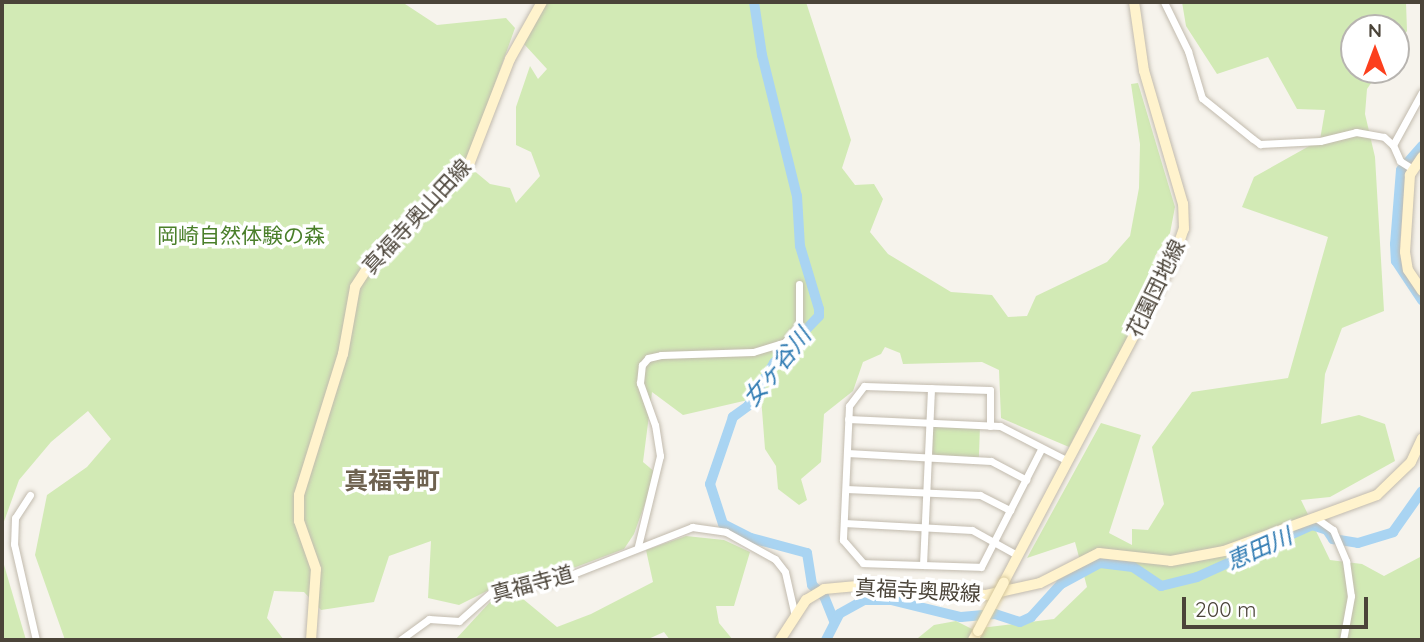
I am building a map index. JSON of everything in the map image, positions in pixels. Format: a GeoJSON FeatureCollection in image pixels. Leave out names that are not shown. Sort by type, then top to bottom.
{"type":"FeatureCollection","features":[{"type":"Feature","properties":{"kind":"street","name":"真福寺奥山田線"},"geometry":{"type":"LineString","coordinates":[[311,640],[316,569],[299,521],[299,495],[343,354],[355,286],[372,261],[470,162],[510,58],[542,2]]}},
{"type":"Feature","properties":{"kind":"street","name":"花園団地線"},"geometry":{"type":"LineString","coordinates":[[976,636],[1066,460],[1172,263],[1184,229],[1184,204],[1144,71],[1134,2]]}},
{"type":"Feature","properties":{"kind":"street"},"geometry":{"type":"LineString","coordinates":[[1164,2],[1188,51],[1202,98],[1252,139],[1260,144],[1320,141],[1356,132],[1384,137],[1393,145],[1402,162],[1411,169]]}},
{"type":"Feature","properties":{"kind":"street"},"geometry":{"type":"LineString","coordinates":[[1393,145],[1422,92]]}},
{"type":"Feature","properties":{"kind":"street"},"geometry":{"type":"LineString","coordinates":[[1422,157],[1411,169],[1405,258],[1422,291]]}},
{"type":"Feature","properties":{"kind":"street"},"geometry":{"type":"LineString","coordinates":[[638,546],[660,456],[640,383],[642,365],[648,358],[661,355],[753,352],[785,342],[799,326],[799,284]]}},
{"type":"Feature","properties":{"kind":"street"},"geometry":{"type":"LineString","coordinates":[[990,426],[990,390],[864,386],[849,406],[843,540],[863,563],[981,567],[1041,449]]}},
{"type":"Feature","properties":{"kind":"street"},"geometry":{"type":"LineString","coordinates":[[923,565],[931,388]]}},
{"type":"Feature","properties":{"kind":"street"},"geometry":{"type":"LineString","coordinates":[[848,419],[1000,426],[1066,460]]}},
{"type":"Feature","properties":{"kind":"street","name":"真福寺奥殿線"},"geometry":{"type":"LineString","coordinates":[[780,640],[810,597],[824,589],[868,586],[986,595],[1040,583],[1099,553],[1171,561],[1224,551],[1377,495],[1411,462],[1422,438]]}},
{"type":"Feature","properties":{"kind":"street"},"geometry":{"type":"LineString","coordinates":[[847,453],[991,461],[1026,480]]}},
{"type":"Feature","properties":{"kind":"street"},"geometry":{"type":"LineString","coordinates":[[846,489],[980,495],[1010,510]]}},
{"type":"Feature","properties":{"kind":"street"},"geometry":{"type":"LineString","coordinates":[[30,495],[15,518],[14,544],[36,640]]}},
{"type":"Feature","properties":{"kind":"street"},"geometry":{"type":"LineString","coordinates":[[1316,518],[1333,530],[1346,561],[1351,596],[1343,640]]}},
{"type":"Feature","properties":{"kind":"street"},"geometry":{"type":"LineString","coordinates":[[844,523],[972,530],[1017,555]]}},
{"type":"Feature","properties":{"kind":"street","name":"真福寺道"},"geometry":{"type":"LineString","coordinates":[[400,640],[429,619],[459,621],[495,589],[550,583],[638,546],[692,527],[741,539],[775,559],[785,572],[796,617]]}},
{"type":"Feature","properties":{"kind":"green space","name":"岡崎自然体験の森"},"geometry":{"type":"Polygon","coordinates":[[[2,2],[402,2],[437,25],[506,18],[515,28],[466,164],[490,184],[510,188],[516,203],[540,176],[531,152],[516,145],[516,107],[530,66],[538,79],[547,69],[524,44],[545,2],[806,2],[851,140],[842,168],[855,185],[874,184],[883,199],[870,232],[888,254],[951,292],[992,295],[1008,317],[1027,316],[1036,296],[1107,262],[1130,236],[1139,188],[1140,144],[1131,84],[1138,83],[1175,207],[1170,233],[1155,256],[1163,270],[1069,447],[1001,418],[999,370],[982,362],[903,364],[900,353],[885,347],[881,354],[863,362],[853,391],[824,414],[821,462],[801,479],[807,500],[799,505],[778,489],[776,466],[765,449],[761,397],[683,415],[652,392],[643,462],[656,473],[634,534],[624,549],[536,582],[495,587],[459,605],[428,598],[431,541],[389,556],[374,602],[321,610],[304,592],[274,591],[267,618],[284,640],[65,640],[35,555],[47,495],[87,467],[111,439],[88,411],[51,442],[19,480],[2,527],[2,2]]]}},
{"type":"Feature","properties":{"kind":"green space"},"geometry":{"type":"Polygon","coordinates":[[[1182,2],[1406,2],[1406,14],[1340,14],[1340,84],[1370,84],[1367,89],[1365,114],[1375,157],[1384,311],[1342,328],[1325,374],[1321,424],[1359,415],[1385,424],[1395,461],[1330,497],[1301,500],[1330,560],[1362,564],[1384,576],[1422,556],[1422,640],[864,640],[918,638],[934,625],[956,621],[972,629],[1054,619],[1087,587],[1075,542],[1027,558],[1101,423],[1141,435],[1109,533],[1132,545],[1132,529],[1148,530],[1164,504],[1152,447],[1192,392],[1288,378],[1328,237],[1242,207],[1254,177],[1320,140],[1325,110],[1297,109],[1268,57],[1217,74],[1186,26],[1182,2]]]}},
{"type":"Feature","properties":{"kind":"green space"},"geometry":{"type":"Polygon","coordinates":[[[932,425],[980,427],[979,459],[931,457],[932,425]]]}},
{"type":"Feature","properties":{"kind":"green space"},"geometry":{"type":"Polygon","coordinates":[[[686,536],[724,540],[750,552],[734,606],[716,606],[719,623],[733,640],[670,640],[664,632],[646,640],[455,640],[490,602],[517,594],[557,627],[591,614],[653,582],[646,550],[686,536]]]}},
{"type":"Feature","properties":{"kind":"green space"},"geometry":{"type":"Polygon","coordinates":[[[2,558],[26,640],[2,640],[2,558]]]}},
{"type":"Feature","properties":{"kind":"waterway","name":"女ヶ谷川"},"geometry":{"type":"LineString","coordinates":[[754,2],[762,55],[797,196],[800,246],[819,316],[774,363],[748,406],[733,417],[710,484],[723,524],[751,538],[807,553],[812,585],[824,596],[834,621]]}},
{"type":"Feature","properties":{"kind":"waterway","name":"恵田川"},"geometry":{"type":"LineString","coordinates":[[1422,146],[1401,170],[1395,244],[1396,261],[1422,300]]}},
{"type":"Feature","properties":{"kind":"waterway","name":"恵田川"},"geometry":{"type":"LineString","coordinates":[[826,640],[839,614],[864,600],[891,600],[961,617],[995,614],[1020,622],[1031,617],[1061,584],[1100,563],[1133,567],[1161,586],[1197,577],[1312,525],[1327,530],[1333,539],[1358,543],[1393,532],[1422,491]]}},
{"type":"Feature","properties":{"kind":"district","name":"真福寺町"},"geometry":{"type":"Point","coordinates":[392,481]}}]}
